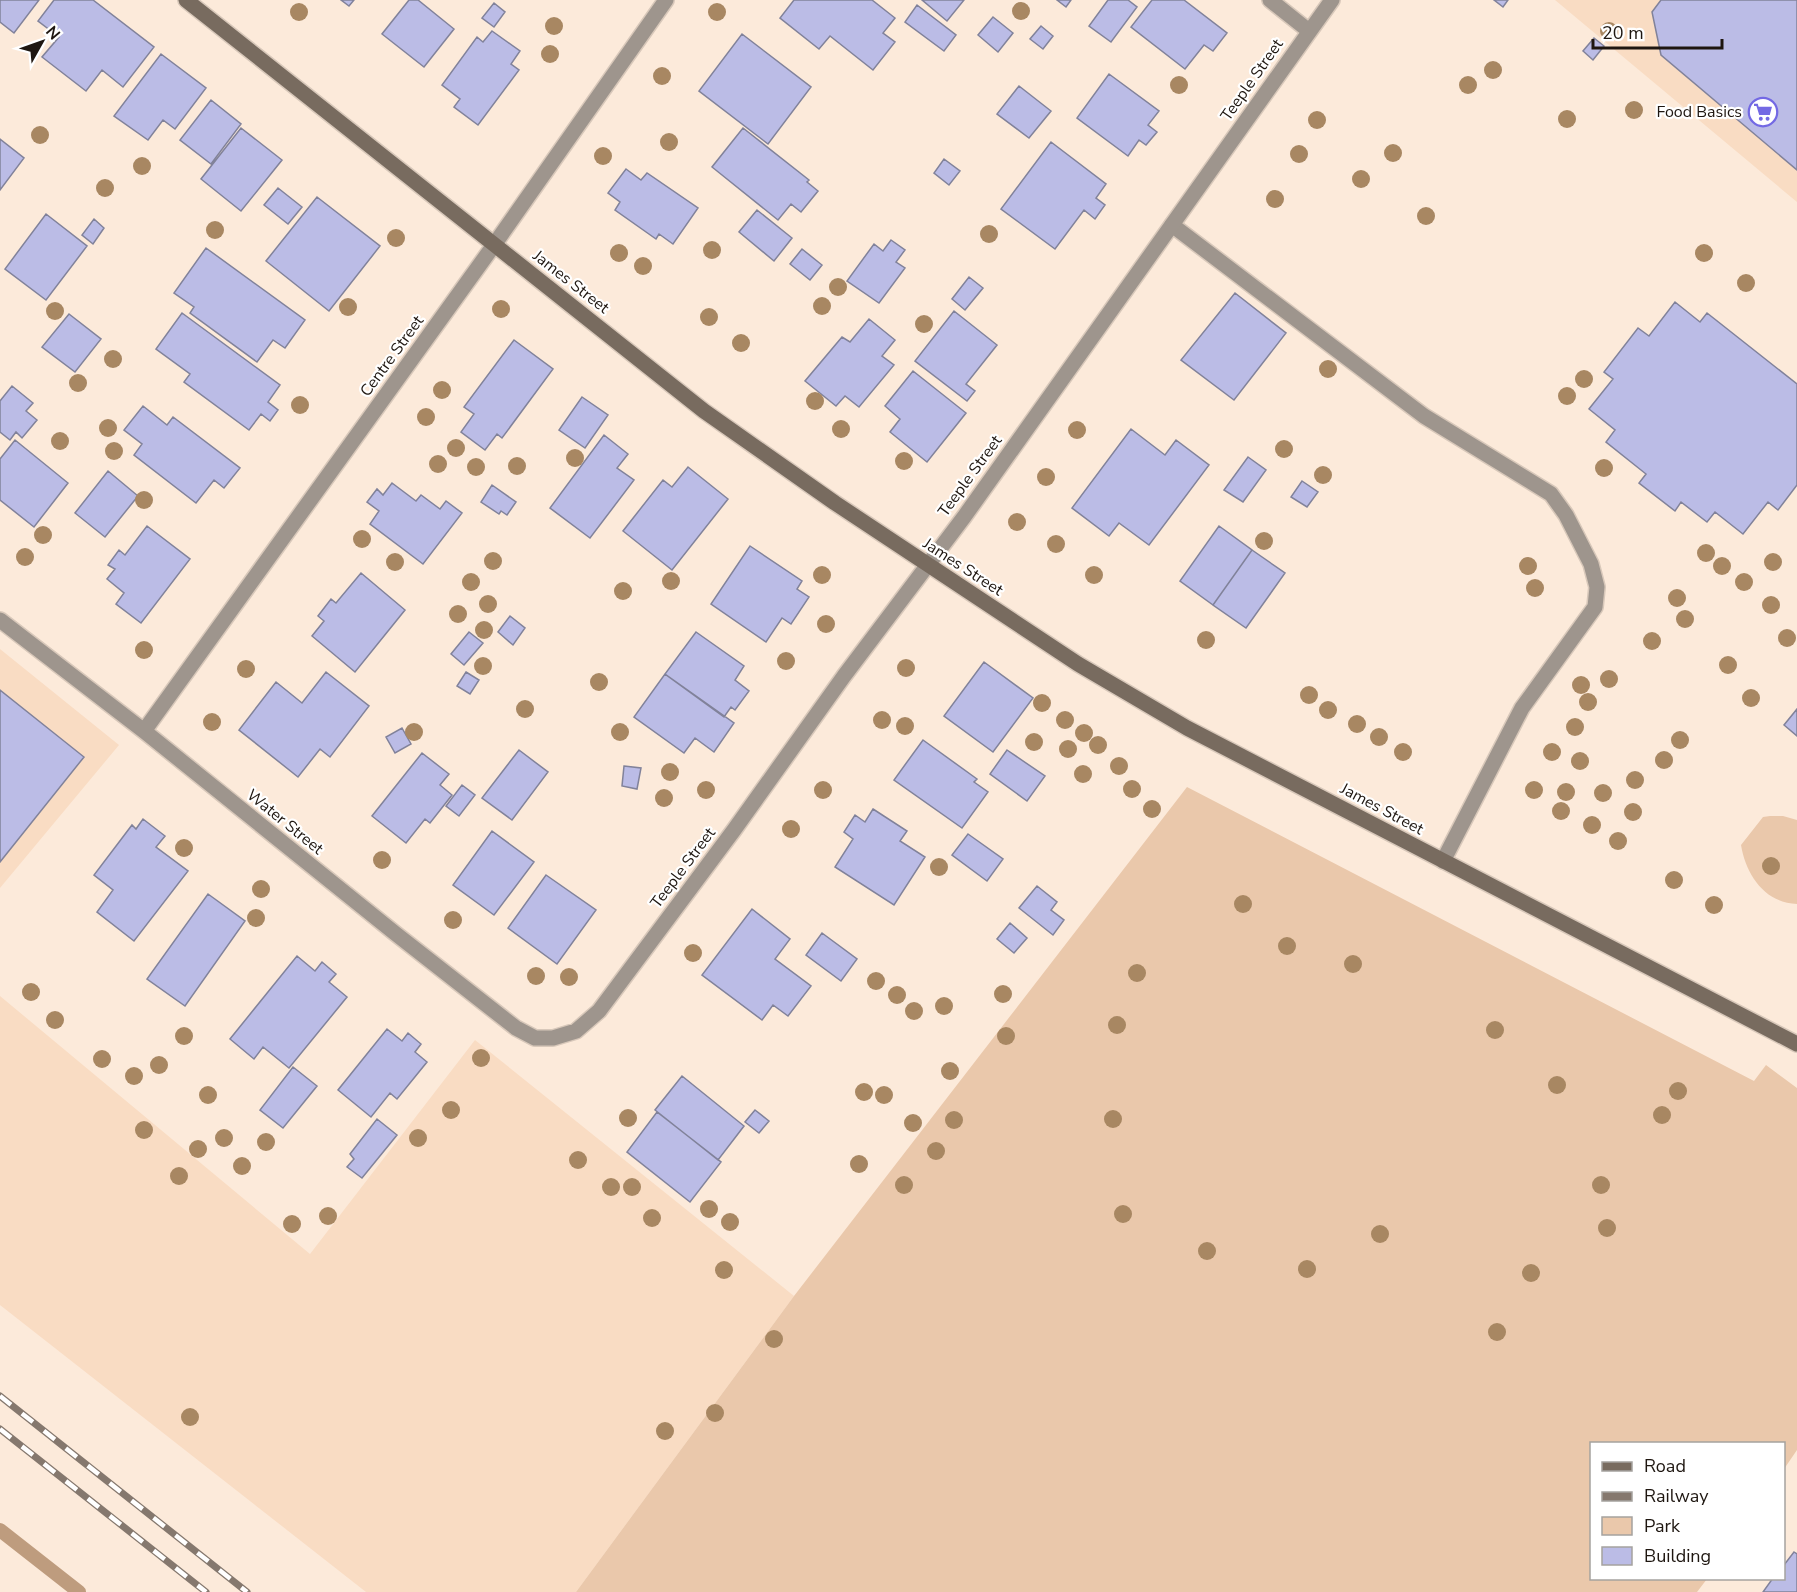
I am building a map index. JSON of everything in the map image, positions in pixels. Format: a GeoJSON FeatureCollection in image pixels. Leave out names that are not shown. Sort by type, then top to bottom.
{"type":"FeatureCollection","features":[{"type":"Feature","properties":{"kind":"street","name":"James Street"},"geometry":{"type":"LineString","coordinates":[[186,0],[704,411],[835,503],[1078,664],[1187,728],[1797,1044]]}},
{"type":"Feature","properties":{"kind":"street","name":"Centre Street"},"geometry":{"type":"LineString","coordinates":[[144,731],[494,245],[666,0]]}},
{"type":"Feature","properties":{"kind":"street"},"geometry":{"type":"LineString","coordinates":[[1270,0],[1309,31]]}},
{"type":"Feature","properties":{"kind":"street","name":"Teeple Street"},"geometry":{"type":"LineString","coordinates":[[553,1038],[576,1031],[599,1011],[927,564],[964,517],[1332,0]]}},
{"type":"Feature","properties":{"kind":"street"},"geometry":{"type":"LineString","coordinates":[[1172,225],[1425,416],[1551,494],[1566,515],[1591,564],[1597,587],[1594,607],[1522,708],[1443,861]]}},
{"type":"Feature","properties":{"kind":"street","name":"Water Street"},"geometry":{"type":"LineString","coordinates":[[0,620],[144,731],[483,1004],[516,1028],[535,1038],[553,1038]]}},
{"type":"Feature","properties":{"kind":"shaded area","name":"Food Basics"},"geometry":{"type":"Polygon","coordinates":[[[1555,0],[1797,0],[1797,202],[1555,0]]]}},
{"type":"Feature","properties":{"kind":"shaded area"},"geometry":{"type":"Polygon","coordinates":[[[0,649],[119,745],[0,888],[0,649]]]}},
{"type":"Feature","properties":{"kind":"shaded area"},"geometry":{"type":"Polygon","coordinates":[[[0,996],[310,1254],[475,1040],[794,1296],[576,1592],[366,1592],[0,1305],[0,996]]]}},
{"type":"Feature","properties":{"kind":"green space"},"geometry":{"type":"Polygon","coordinates":[[[1187,787],[1754,1081],[1766,1065],[1797,1088],[1797,1450],[1785,1468],[1785,1442],[1590,1442],[1590,1580],[1706,1580],[1697,1592],[576,1592],[794,1296],[1187,787]]]}},
{"type":"Feature","properties":{"kind":"green space"},"geometry":{"type":"Polygon","coordinates":[[[1783,816],[1797,820],[1797,904],[1775,899],[1752,877],[1747,867],[1741,845],[1763,817],[1783,816]]]}},
{"type":"Feature","properties":{"kind":"building"},"geometry":{"type":"Polygon","coordinates":[[[0,0],[39,0],[14,33],[0,22],[0,0]]]}},
{"type":"Feature","properties":{"kind":"building"},"geometry":{"type":"Polygon","coordinates":[[[54,0],[93,0],[154,47],[123,87],[102,70],[86,91],[42,57],[59,37],[38,21],[54,0]]]}},
{"type":"Feature","properties":{"kind":"building"},"geometry":{"type":"Polygon","coordinates":[[[341,0],[354,0],[349,6],[341,0]]]}},
{"type":"Feature","properties":{"kind":"building"},"geometry":{"type":"Polygon","coordinates":[[[409,0],[418,0],[454,29],[424,67],[382,34],[409,0]]]}},
{"type":"Feature","properties":{"kind":"building"},"geometry":{"type":"Polygon","coordinates":[[[794,0],[872,0],[895,18],[883,33],[895,42],[873,70],[830,36],[819,49],[780,18],[794,0]]]}},
{"type":"Feature","properties":{"kind":"building"},"geometry":{"type":"Polygon","coordinates":[[[922,0],[964,0],[947,21],[922,0]]]}},
{"type":"Feature","properties":{"kind":"building"},"geometry":{"type":"Polygon","coordinates":[[[1057,0],[1071,0],[1066,7],[1057,0]]]}},
{"type":"Feature","properties":{"kind":"building"},"geometry":{"type":"Polygon","coordinates":[[[1108,0],[1128,0],[1137,7],[1111,42],[1089,26],[1108,0]]]}},
{"type":"Feature","properties":{"kind":"building"},"geometry":{"type":"Polygon","coordinates":[[[1152,0],[1184,0],[1227,33],[1213,51],[1204,45],[1185,69],[1131,27],[1152,0]]]}},
{"type":"Feature","properties":{"kind":"building"},"geometry":{"type":"Polygon","coordinates":[[[1494,0],[1508,0],[1503,7],[1494,0]]]}},
{"type":"Feature","properties":{"kind":"building","name":"Food Basics"},"geometry":{"type":"Polygon","coordinates":[[[1661,0],[1797,0],[1797,170],[1661,55],[1652,12],[1661,0]]]}},
{"type":"Feature","properties":{"kind":"building"},"geometry":{"type":"Polygon","coordinates":[[[494,3],[505,12],[494,27],[482,18],[494,3]]]}},
{"type":"Feature","properties":{"kind":"building"},"geometry":{"type":"Polygon","coordinates":[[[917,5],[956,35],[944,51],[905,22],[917,5]]]}},
{"type":"Feature","properties":{"kind":"building"},"geometry":{"type":"Polygon","coordinates":[[[993,17],[1013,33],[998,52],[978,35],[993,17]]]}},
{"type":"Feature","properties":{"kind":"building"},"geometry":{"type":"Polygon","coordinates":[[[1041,26],[1053,36],[1043,49],[1030,39],[1041,26]]]}},
{"type":"Feature","properties":{"kind":"building"},"geometry":{"type":"Polygon","coordinates":[[[492,31],[520,51],[511,64],[519,70],[478,125],[454,107],[460,99],[442,85],[477,37],[483,42],[492,31]]]}},
{"type":"Feature","properties":{"kind":"building"},"geometry":{"type":"Polygon","coordinates":[[[742,34],[811,87],[768,144],[699,91],[742,34]]]}},
{"type":"Feature","properties":{"kind":"building"},"geometry":{"type":"Polygon","coordinates":[[[1594,38],[1604,46],[1593,60],[1583,51],[1594,38]]]}},
{"type":"Feature","properties":{"kind":"building"},"geometry":{"type":"Polygon","coordinates":[[[161,54],[206,88],[175,129],[163,120],[148,140],[114,116],[161,54]]]}},
{"type":"Feature","properties":{"kind":"building"},"geometry":{"type":"Polygon","coordinates":[[[1109,74],[1159,111],[1148,125],[1157,132],[1146,145],[1139,140],[1128,156],[1077,118],[1109,74]]]}},
{"type":"Feature","properties":{"kind":"building"},"geometry":{"type":"Polygon","coordinates":[[[1019,86],[1051,111],[1029,138],[997,114],[1019,86]]]}},
{"type":"Feature","properties":{"kind":"building"},"geometry":{"type":"Polygon","coordinates":[[[211,100],[241,124],[211,164],[180,140],[211,100]]]}},
{"type":"Feature","properties":{"kind":"building"},"geometry":{"type":"Polygon","coordinates":[[[241,128],[282,160],[241,211],[201,179],[241,128]]]}},
{"type":"Feature","properties":{"kind":"building"},"geometry":{"type":"Polygon","coordinates":[[[743,128],[809,180],[807,182],[818,191],[801,212],[791,204],[778,220],[712,167],[743,128]]]}},
{"type":"Feature","properties":{"kind":"building"},"geometry":{"type":"Polygon","coordinates":[[[0,139],[24,158],[0,190],[0,139]]]}},
{"type":"Feature","properties":{"kind":"building"},"geometry":{"type":"Polygon","coordinates":[[[1051,142],[1106,184],[1096,198],[1105,205],[1095,219],[1084,210],[1055,249],[1001,209],[1051,142]]]}},
{"type":"Feature","properties":{"kind":"building"},"geometry":{"type":"Polygon","coordinates":[[[944,159],[960,171],[949,185],[934,173],[944,159]]]}},
{"type":"Feature","properties":{"kind":"building"},"geometry":{"type":"Polygon","coordinates":[[[626,169],[641,180],[647,173],[698,208],[673,244],[659,234],[656,239],[615,210],[620,202],[608,193],[626,169]]]}},
{"type":"Feature","properties":{"kind":"building"},"geometry":{"type":"Polygon","coordinates":[[[278,188],[302,207],[288,224],[264,205],[278,188]]]}},
{"type":"Feature","properties":{"kind":"building"},"geometry":{"type":"Polygon","coordinates":[[[317,197],[380,246],[329,311],[266,261],[317,197]]]}},
{"type":"Feature","properties":{"kind":"building"},"geometry":{"type":"Polygon","coordinates":[[[757,210],[792,238],[774,261],[739,232],[757,210]]]}},
{"type":"Feature","properties":{"kind":"building"},"geometry":{"type":"Polygon","coordinates":[[[46,214],[87,246],[46,300],[5,269],[46,214]]]}},
{"type":"Feature","properties":{"kind":"building"},"geometry":{"type":"Polygon","coordinates":[[[94,219],[104,228],[93,244],[82,235],[94,219]]]}},
{"type":"Feature","properties":{"kind":"building"},"geometry":{"type":"Polygon","coordinates":[[[891,240],[905,250],[896,262],[905,268],[879,303],[847,281],[874,244],[883,251],[891,240]]]}},
{"type":"Feature","properties":{"kind":"building"},"geometry":{"type":"Polygon","coordinates":[[[206,248],[305,320],[285,348],[273,340],[257,362],[190,313],[194,307],[174,293],[206,248]]]}},
{"type":"Feature","properties":{"kind":"building"},"geometry":{"type":"Polygon","coordinates":[[[802,249],[822,265],[810,280],[790,264],[802,249]]]}},
{"type":"Feature","properties":{"kind":"building"},"geometry":{"type":"Polygon","coordinates":[[[969,277],[983,288],[965,310],[952,299],[969,277]]]}},
{"type":"Feature","properties":{"kind":"building"},"geometry":{"type":"Polygon","coordinates":[[[1235,293],[1286,333],[1234,400],[1181,360],[1235,293]]]}},
{"type":"Feature","properties":{"kind":"building"},"geometry":{"type":"Polygon","coordinates":[[[1675,302],[1700,322],[1707,313],[1797,384],[1797,485],[1778,510],[1768,502],[1743,534],[1715,512],[1707,522],[1681,502],[1675,511],[1639,483],[1646,474],[1606,442],[1615,430],[1589,409],[1613,379],[1604,372],[1638,328],[1649,336],[1675,302]]]}},
{"type":"Feature","properties":{"kind":"building"},"geometry":{"type":"Polygon","coordinates":[[[954,311],[997,345],[966,384],[975,391],[967,401],[915,361],[954,311]]]}},
{"type":"Feature","properties":{"kind":"building"},"geometry":{"type":"Polygon","coordinates":[[[182,313],[280,385],[268,402],[278,410],[270,421],[261,414],[249,430],[184,382],[190,374],[156,349],[182,313]]]}},
{"type":"Feature","properties":{"kind":"building"},"geometry":{"type":"Polygon","coordinates":[[[69,314],[101,339],[75,372],[42,347],[69,314]]]}},
{"type":"Feature","properties":{"kind":"building"},"geometry":{"type":"Polygon","coordinates":[[[869,319],[895,340],[882,356],[894,365],[859,407],[845,396],[836,406],[805,381],[842,337],[850,342],[869,319]]]}},
{"type":"Feature","properties":{"kind":"building"},"geometry":{"type":"Polygon","coordinates":[[[514,340],[553,369],[502,438],[497,434],[485,450],[461,432],[474,414],[464,407],[514,340]]]}},
{"type":"Feature","properties":{"kind":"building"},"geometry":{"type":"Polygon","coordinates":[[[913,371],[966,413],[927,462],[890,432],[900,419],[885,406],[913,371]]]}},
{"type":"Feature","properties":{"kind":"building"},"geometry":{"type":"Polygon","coordinates":[[[12,386],[33,403],[26,411],[37,420],[22,438],[16,432],[10,440],[0,432],[0,401],[12,386]]]}},
{"type":"Feature","properties":{"kind":"building"},"geometry":{"type":"Polygon","coordinates":[[[582,397],[608,415],[585,448],[559,430],[582,397]]]}},
{"type":"Feature","properties":{"kind":"building"},"geometry":{"type":"Polygon","coordinates":[[[143,406],[167,425],[173,417],[240,468],[224,488],[214,480],[196,503],[134,455],[142,444],[124,430],[143,406]]]}},
{"type":"Feature","properties":{"kind":"building"},"geometry":{"type":"Polygon","coordinates":[[[1131,429],[1165,455],[1176,440],[1209,465],[1149,545],[1119,523],[1109,536],[1072,508],[1131,429]]]}},
{"type":"Feature","properties":{"kind":"building"},"geometry":{"type":"Polygon","coordinates":[[[604,435],[628,454],[617,468],[634,480],[590,538],[550,508],[604,435]]]}},
{"type":"Feature","properties":{"kind":"building"},"geometry":{"type":"Polygon","coordinates":[[[15,440],[68,483],[34,527],[0,500],[0,459],[15,440]]]}},
{"type":"Feature","properties":{"kind":"building"},"geometry":{"type":"Polygon","coordinates":[[[1248,457],[1266,470],[1243,502],[1224,490],[1248,457]]]}},
{"type":"Feature","properties":{"kind":"building"},"geometry":{"type":"Polygon","coordinates":[[[688,467],[728,499],[672,570],[623,531],[663,480],[672,487],[688,467]]]}},
{"type":"Feature","properties":{"kind":"building"},"geometry":{"type":"Polygon","coordinates":[[[108,471],[138,496],[105,537],[75,513],[108,471]]]}},
{"type":"Feature","properties":{"kind":"building"},"geometry":{"type":"Polygon","coordinates":[[[1302,481],[1318,492],[1307,507],[1291,497],[1302,481]]]}},
{"type":"Feature","properties":{"kind":"building"},"geometry":{"type":"Polygon","coordinates":[[[392,483],[416,501],[421,495],[440,509],[446,501],[462,513],[423,564],[370,524],[379,511],[367,502],[377,489],[383,495],[392,483]]]}},
{"type":"Feature","properties":{"kind":"building"},"geometry":{"type":"Polygon","coordinates":[[[492,485],[516,502],[507,515],[501,511],[499,514],[481,502],[492,485]]]}},
{"type":"Feature","properties":{"kind":"building"},"geometry":{"type":"Polygon","coordinates":[[[147,526],[190,559],[141,623],[116,604],[124,593],[107,579],[115,569],[108,565],[119,550],[125,555],[147,526]]]}},
{"type":"Feature","properties":{"kind":"building"},"geometry":{"type":"Polygon","coordinates":[[[1219,526],[1252,550],[1213,605],[1180,581],[1219,526]]]}},
{"type":"Feature","properties":{"kind":"building"},"geometry":{"type":"Polygon","coordinates":[[[750,546],[802,581],[797,589],[809,597],[791,624],[782,618],[766,642],[711,604],[750,546]]]}},
{"type":"Feature","properties":{"kind":"building"},"geometry":{"type":"Polygon","coordinates":[[[1252,550],[1285,573],[1246,628],[1213,605],[1252,550]]]}},
{"type":"Feature","properties":{"kind":"building"},"geometry":{"type":"Polygon","coordinates":[[[361,573],[405,610],[355,672],[312,636],[324,621],[318,616],[331,599],[336,603],[361,573]]]}},
{"type":"Feature","properties":{"kind":"building"},"geometry":{"type":"Polygon","coordinates":[[[510,616],[525,628],[513,645],[498,632],[510,616]]]}},
{"type":"Feature","properties":{"kind":"building"},"geometry":{"type":"Polygon","coordinates":[[[469,632],[483,643],[464,665],[451,654],[469,632]]]}},
{"type":"Feature","properties":{"kind":"building"},"geometry":{"type":"Polygon","coordinates":[[[696,632],[744,666],[735,680],[749,691],[735,710],[731,707],[724,717],[665,674],[696,632]]]}},
{"type":"Feature","properties":{"kind":"building"},"geometry":{"type":"Polygon","coordinates":[[[984,662],[1033,698],[993,752],[944,716],[984,662]]]}},
{"type":"Feature","properties":{"kind":"building"},"geometry":{"type":"Polygon","coordinates":[[[326,672],[369,706],[330,757],[320,749],[298,777],[239,730],[276,682],[302,703],[326,672]]]}},
{"type":"Feature","properties":{"kind":"building"},"geometry":{"type":"Polygon","coordinates":[[[466,672],[479,680],[470,694],[457,686],[466,672]]]}},
{"type":"Feature","properties":{"kind":"building"},"geometry":{"type":"Polygon","coordinates":[[[665,674],[734,723],[714,752],[695,738],[684,753],[634,717],[665,674]]]}},
{"type":"Feature","properties":{"kind":"building"},"geometry":{"type":"Polygon","coordinates":[[[0,690],[84,757],[0,862],[0,690]]]}},
{"type":"Feature","properties":{"kind":"building"},"geometry":{"type":"Polygon","coordinates":[[[1797,709],[1797,736],[1784,725],[1797,709]]]}},
{"type":"Feature","properties":{"kind":"building"},"geometry":{"type":"Polygon","coordinates":[[[402,728],[411,744],[395,753],[386,737],[402,728]]]}},
{"type":"Feature","properties":{"kind":"building"},"geometry":{"type":"Polygon","coordinates":[[[923,740],[977,779],[974,782],[988,792],[962,828],[894,780],[923,740]]]}},
{"type":"Feature","properties":{"kind":"building"},"geometry":{"type":"Polygon","coordinates":[[[519,750],[548,772],[512,820],[482,798],[519,750]]]}},
{"type":"Feature","properties":{"kind":"building"},"geometry":{"type":"Polygon","coordinates":[[[1007,750],[1045,776],[1027,801],[990,774],[1007,750]]]}},
{"type":"Feature","properties":{"kind":"building"},"geometry":{"type":"Polygon","coordinates":[[[422,753],[449,774],[440,785],[452,795],[430,823],[425,819],[406,843],[372,816],[422,753]]]}},
{"type":"Feature","properties":{"kind":"building"},"geometry":{"type":"Polygon","coordinates":[[[624,766],[641,768],[637,789],[622,786],[624,766]]]}},
{"type":"Feature","properties":{"kind":"building"},"geometry":{"type":"Polygon","coordinates":[[[462,785],[475,795],[459,816],[446,806],[462,785]]]}},
{"type":"Feature","properties":{"kind":"building"},"geometry":{"type":"Polygon","coordinates":[[[873,809],[907,831],[900,841],[925,857],[894,905],[835,867],[853,839],[844,832],[855,815],[865,822],[873,809]]]}},
{"type":"Feature","properties":{"kind":"building"},"geometry":{"type":"Polygon","coordinates":[[[143,819],[165,836],[156,847],[188,871],[134,941],[97,912],[113,890],[94,875],[132,825],[136,829],[143,819]]]}},
{"type":"Feature","properties":{"kind":"building"},"geometry":{"type":"Polygon","coordinates":[[[492,831],[534,862],[494,915],[453,885],[492,831]]]}},
{"type":"Feature","properties":{"kind":"building"},"geometry":{"type":"Polygon","coordinates":[[[968,834],[1003,859],[987,881],[952,855],[968,834]]]}},
{"type":"Feature","properties":{"kind":"building"},"geometry":{"type":"Polygon","coordinates":[[[546,875],[596,910],[557,964],[508,928],[546,875]]]}},
{"type":"Feature","properties":{"kind":"building"},"geometry":{"type":"Polygon","coordinates":[[[1037,886],[1057,902],[1051,910],[1064,920],[1053,935],[1019,908],[1037,886]]]}},
{"type":"Feature","properties":{"kind":"building"},"geometry":{"type":"Polygon","coordinates":[[[208,894],[245,921],[185,1006],[147,979],[208,894]]]}},
{"type":"Feature","properties":{"kind":"building"},"geometry":{"type":"Polygon","coordinates":[[[752,909],[790,939],[775,959],[811,986],[788,1016],[773,1005],[762,1020],[702,975],[752,909]]]}},
{"type":"Feature","properties":{"kind":"building"},"geometry":{"type":"Polygon","coordinates":[[[1010,923],[1027,938],[1014,953],[997,939],[1010,923]]]}},
{"type":"Feature","properties":{"kind":"building"},"geometry":{"type":"Polygon","coordinates":[[[822,933],[857,959],[841,981],[806,955],[822,933]]]}},
{"type":"Feature","properties":{"kind":"building"},"geometry":{"type":"Polygon","coordinates":[[[297,956],[315,971],[322,962],[336,974],[329,982],[347,997],[289,1068],[263,1047],[254,1059],[230,1039],[297,956]]]}},
{"type":"Feature","properties":{"kind":"building"},"geometry":{"type":"Polygon","coordinates":[[[387,1029],[402,1041],[408,1033],[421,1044],[415,1052],[427,1062],[397,1099],[390,1093],[371,1117],[338,1090],[387,1029]]]}},
{"type":"Feature","properties":{"kind":"building"},"geometry":{"type":"Polygon","coordinates":[[[293,1067],[317,1086],[283,1128],[260,1110],[293,1067]]]}},
{"type":"Feature","properties":{"kind":"building"},"geometry":{"type":"Polygon","coordinates":[[[682,1076],[744,1126],[718,1160],[655,1110],[682,1076]]]}},
{"type":"Feature","properties":{"kind":"building"},"geometry":{"type":"Polygon","coordinates":[[[755,1110],[769,1121],[759,1133],[745,1122],[755,1110]]]}},
{"type":"Feature","properties":{"kind":"building"},"geometry":{"type":"Polygon","coordinates":[[[657,1112],[721,1162],[690,1202],[627,1152],[657,1112]]]}},
{"type":"Feature","properties":{"kind":"building"},"geometry":{"type":"Polygon","coordinates":[[[377,1119],[397,1135],[362,1178],[347,1167],[354,1159],[350,1154],[377,1119]]]}},
{"type":"Feature","properties":{"kind":"building"},"geometry":{"type":"Polygon","coordinates":[[[1794,1552],[1797,1554],[1797,1592],[1763,1592],[1772,1580],[1785,1580],[1785,1564],[1794,1552]]]}},
{"type":"Feature","properties":{"kind":"waterway"},"geometry":{"type":"LineString","coordinates":[[0,1530],[79,1592]]}},
{"type":"Feature","properties":{"kind":"railway"},"geometry":{"type":"LineString","coordinates":[[0,1396],[247,1592]]}},
{"type":"Feature","properties":{"kind":"railway"},"geometry":{"type":"LineString","coordinates":[[0,1429],[206,1592]]}},
{"type":"Feature","properties":{"kind":"place","name":"Food Basics"},"geometry":{"type":"Point","coordinates":[1763,112]}}]}
